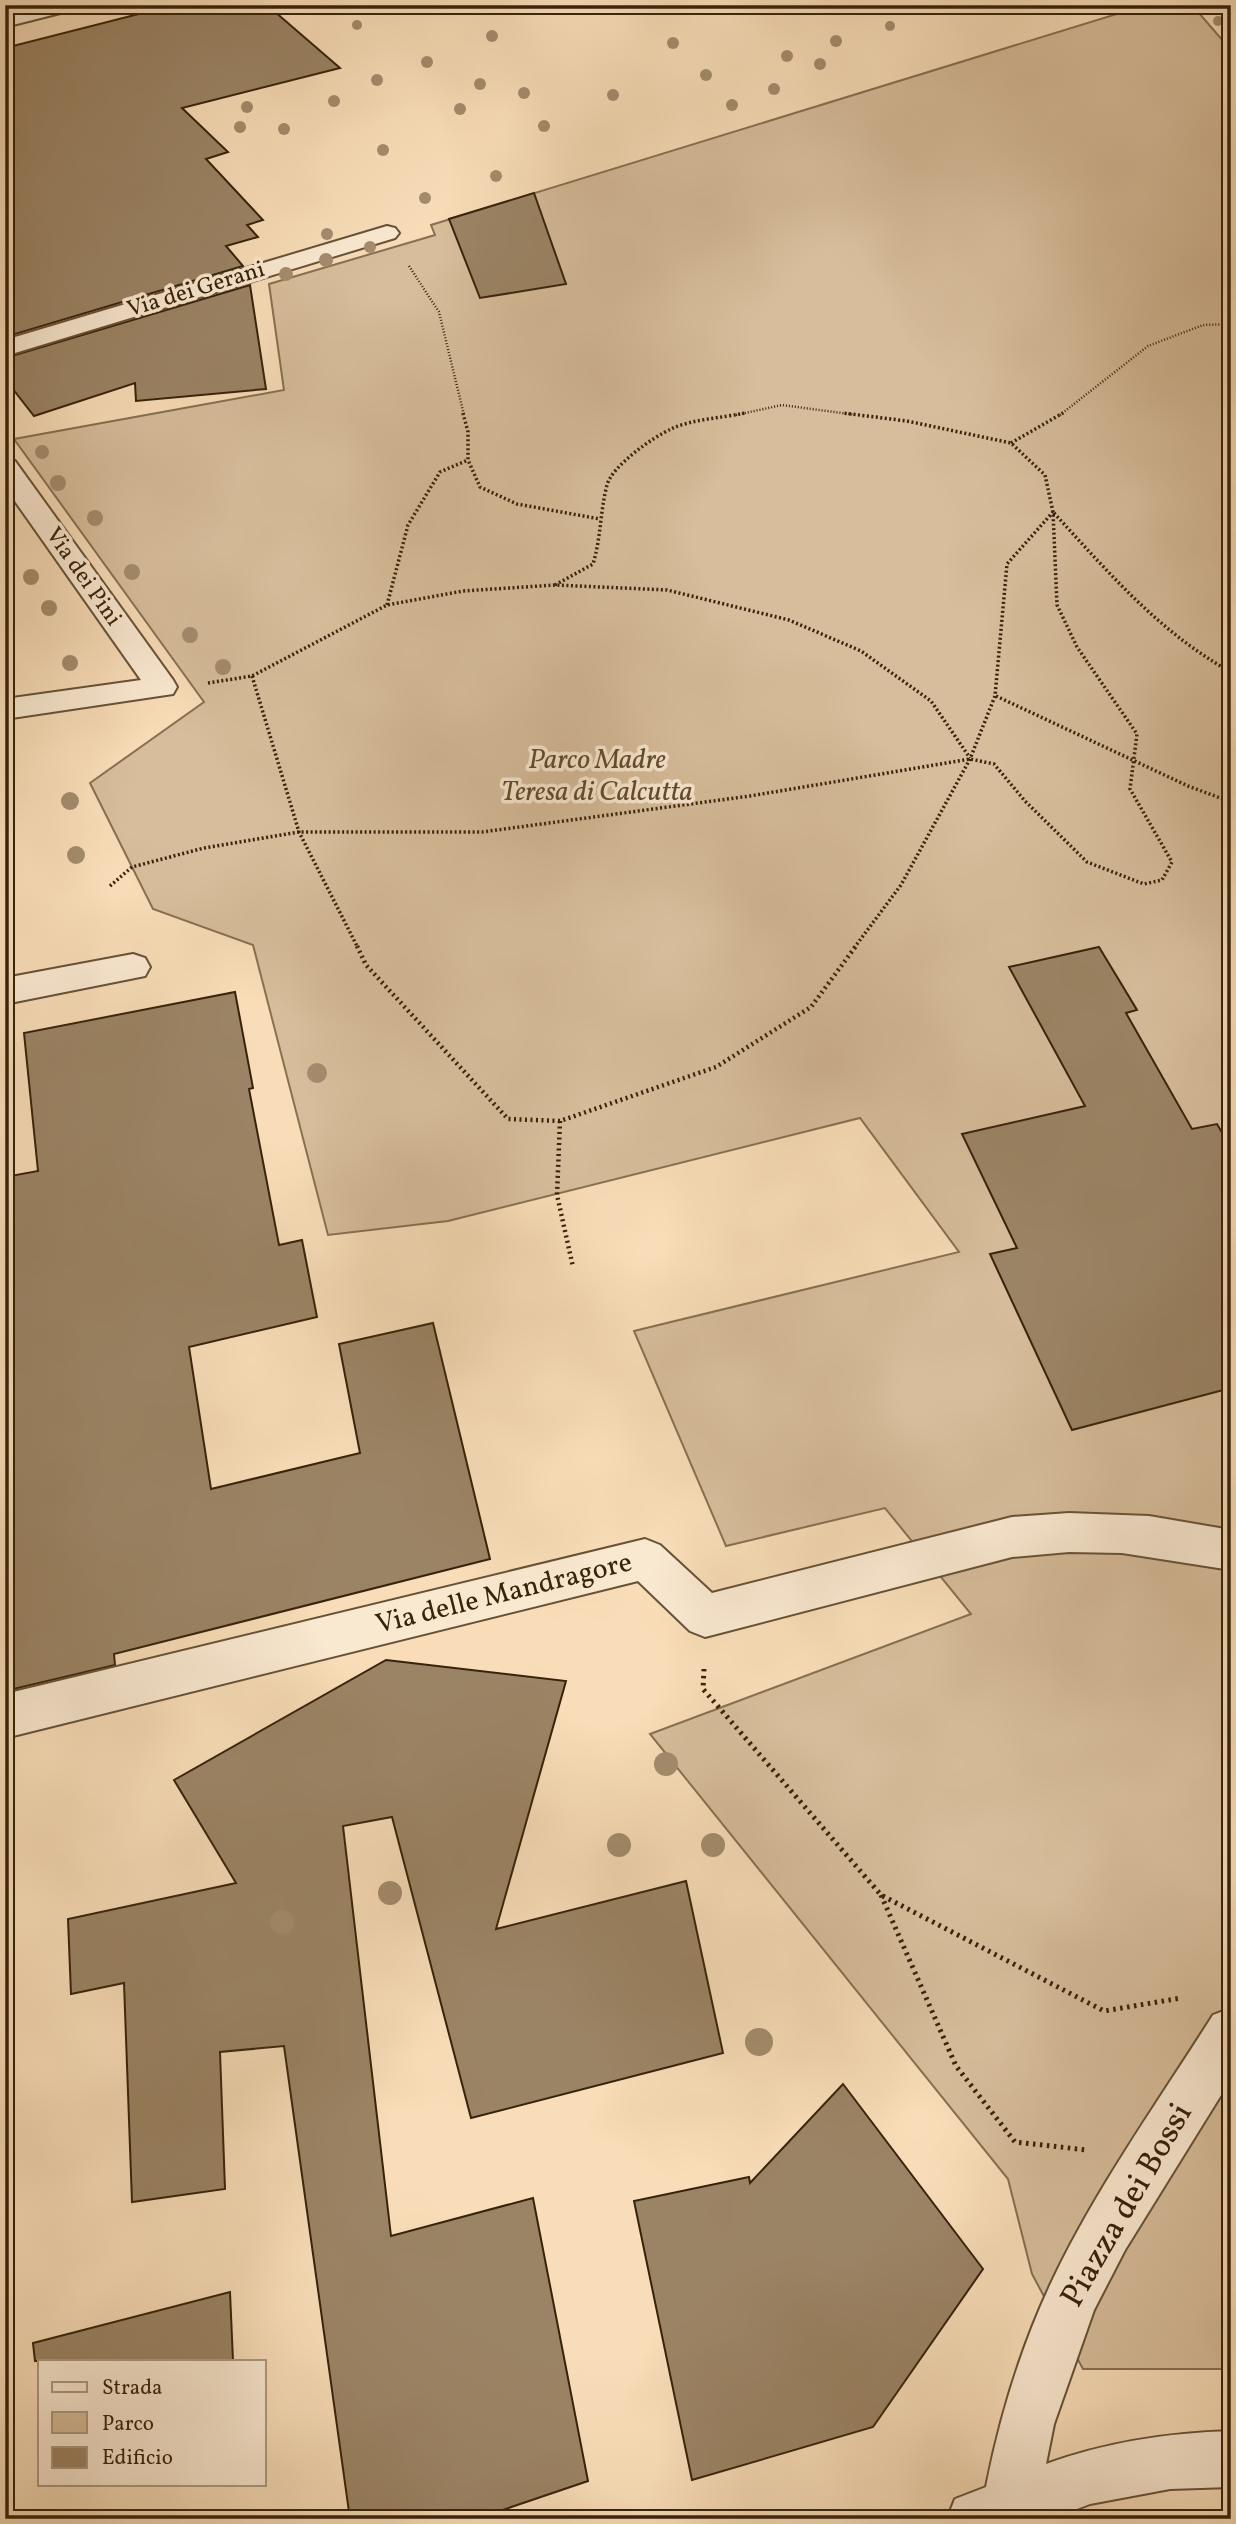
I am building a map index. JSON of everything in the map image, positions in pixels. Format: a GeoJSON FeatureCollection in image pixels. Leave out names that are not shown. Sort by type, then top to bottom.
{"type":"FeatureCollection","features":[{"type":"Feature","properties":{"kind":"street"},"geometry":{"type":"LineString","coordinates":[[5,21],[69,5]]}},
{"type":"Feature","properties":{"kind":"street","name":"Via dei Gerani"},"geometry":{"type":"LineString","coordinates":[[5,348],[387,233]]}},
{"type":"Feature","properties":{"kind":"street","name":"Via dei Pini"},"geometry":{"type":"LineString","coordinates":[[5,467],[162,687]]}},
{"type":"Feature","properties":{"kind":"street"},"geometry":{"type":"LineString","coordinates":[[5,709],[162,687]]}},
{"type":"Feature","properties":{"kind":"street"},"geometry":{"type":"LineString","coordinates":[[5,991],[133,967]]}},
{"type":"Feature","properties":{"kind":"street"},"geometry":{"type":"LineString","coordinates":[[705,1616],[1012,1537],[1058,1532],[1108,1531],[1162,1535],[1231,1550]]}},
{"type":"Feature","properties":{"kind":"street","name":"Via delle Mandragore"},"geometry":{"type":"LineString","coordinates":[[5,1716],[645,1559],[705,1616]]}},
{"type":"Feature","properties":{"kind":"street","name":"Piazza dei Bossi"},"geometry":{"type":"LineString","coordinates":[[1012,2515],[1026,2424],[1070,2300],[1105,2231],[1231,2033]]}},
{"type":"Feature","properties":{"kind":"street"},"geometry":{"type":"LineString","coordinates":[[1012,2515],[1090,2476],[1170,2461],[1231,2459]]}},
{"type":"Feature","properties":{"kind":"path"},"geometry":{"type":"LineString","coordinates":[[387,233],[439,312],[468,432],[468,460],[480,487],[517,504],[600,519]]}},
{"type":"Feature","properties":{"kind":"path"},"geometry":{"type":"LineString","coordinates":[[1011,443],[1075,406],[1148,346],[1203,326],[1231,324]]}},
{"type":"Feature","properties":{"kind":"path"},"geometry":{"type":"LineString","coordinates":[[110,886],[132,867],[204,848],[299,832],[482,832],[750,796],[970,759],[994,764],[1025,801],[1087,862],[1144,884],[1162,880],[1172,862],[1130,789],[1137,734],[1077,647],[1058,605],[1053,512],[1045,475],[1011,443],[907,421],[782,405],[672,428],[629,457],[608,481],[600,519],[601,539],[593,564],[555,585]]}},
{"type":"Feature","properties":{"kind":"path"},"geometry":{"type":"LineString","coordinates":[[387,605],[408,525],[440,472],[468,460]]}},
{"type":"Feature","properties":{"kind":"path"},"geometry":{"type":"LineString","coordinates":[[1053,512],[1157,620],[1217,666],[1231,672]]}},
{"type":"Feature","properties":{"kind":"path"},"geometry":{"type":"LineString","coordinates":[[251,676],[299,832],[366,965],[508,1119],[560,1121],[716,1067],[811,1007],[901,885],[970,759],[995,696],[1007,565],[1053,512]]}},
{"type":"Feature","properties":{"kind":"path"},"geometry":{"type":"LineString","coordinates":[[162,687],[251,676],[387,605],[463,591],[555,585],[667,590],[789,620],[861,651],[931,701],[970,759]]}},
{"type":"Feature","properties":{"kind":"path"},"geometry":{"type":"LineString","coordinates":[[995,696],[1231,802]]}},
{"type":"Feature","properties":{"kind":"path"},"geometry":{"type":"LineString","coordinates":[[560,1121],[557,1195],[573,1267]]}},
{"type":"Feature","properties":{"kind":"path"},"geometry":{"type":"LineString","coordinates":[[705,1616],[703,1689],[881,1895],[956,2066],[1015,2141],[1154,2157]]}},
{"type":"Feature","properties":{"kind":"path"},"geometry":{"type":"LineString","coordinates":[[881,1895],[1104,2011],[1193,1996]]}},
{"type":"Feature","properties":{"kind":"green space","name":"Parco Madre Teresa di Calcutta"},"geometry":{"type":"Polygon","coordinates":[[[1146,5],[1192,5],[1231,50],[1231,2369],[1083,2369],[1032,2274],[1008,2179],[650,1734],[971,1614],[885,1508],[726,1546],[634,1331],[959,1252],[860,1118],[448,1221],[328,1235],[253,945],[153,909],[90,783],[204,702],[14,439],[284,390],[269,284],[435,235],[431,225],[1146,5]]]}},
{"type":"Feature","properties":{"kind":"building"},"geometry":{"type":"Polygon","coordinates":[[[174,5],[267,5],[340,68],[182,108],[228,152],[206,159],[263,220],[247,225],[258,237],[226,246],[243,266],[5,337],[5,48],[174,5]]]}},
{"type":"Feature","properties":{"kind":"building"},"geometry":{"type":"Polygon","coordinates":[[[534,193],[566,284],[480,298],[449,219],[534,193]]]}},
{"type":"Feature","properties":{"kind":"building"},"geometry":{"type":"Polygon","coordinates":[[[250,285],[266,389],[136,401],[135,383],[34,416],[5,379],[5,358],[250,285]]]}},
{"type":"Feature","properties":{"kind":"building"},"geometry":{"type":"Polygon","coordinates":[[[1099,947],[1137,1010],[1126,1013],[1192,1129],[1217,1124],[1231,1148],[1231,1388],[1072,1430],[990,1254],[1017,1248],[962,1134],[1085,1106],[1009,967],[1099,947]]]}},
{"type":"Feature","properties":{"kind":"building"},"geometry":{"type":"Polygon","coordinates":[[[235,992],[253,1088],[249,1089],[279,1245],[302,1240],[317,1317],[189,1347],[211,1489],[360,1453],[339,1344],[433,1323],[490,1559],[114,1654],[115,1665],[5,1691],[5,1177],[38,1171],[24,1033],[235,992]]]}},
{"type":"Feature","properties":{"kind":"building"},"geometry":{"type":"Polygon","coordinates":[[[386,1660],[566,1681],[496,1929],[686,1881],[723,2053],[471,2118],[392,1817],[343,1826],[391,2236],[533,2198],[588,2481],[476,2519],[350,2519],[284,2046],[220,2052],[225,2189],[132,2202],[124,1983],[71,1994],[68,1919],[236,1883],[174,1780],[386,1660]]]}},
{"type":"Feature","properties":{"kind":"building"},"geometry":{"type":"Polygon","coordinates":[[[843,2084],[983,2269],[873,2427],[692,2480],[634,2201],[749,2177],[750,2183],[843,2084]]]}},
{"type":"Feature","properties":{"kind":"building"},"geometry":{"type":"Polygon","coordinates":[[[230,2292],[233,2360],[35,2361],[33,2343],[230,2292]]]}}]}
